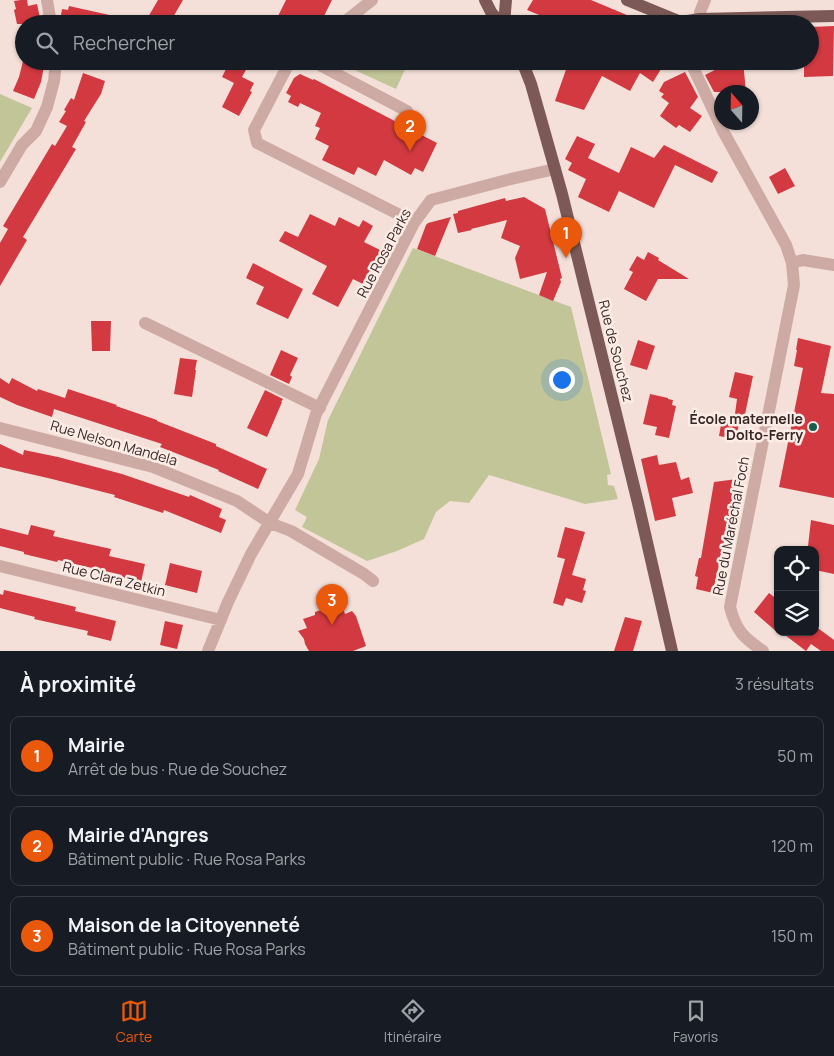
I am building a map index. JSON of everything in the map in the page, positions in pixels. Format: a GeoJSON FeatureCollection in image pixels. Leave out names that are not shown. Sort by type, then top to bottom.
{"type":"FeatureCollection","features":[{"type":"Feature","properties":{"kind":"main road"},"geometry":{"type":"LineString","coordinates":[[485,0],[494,15]]}},
{"type":"Feature","properties":{"kind":"main road"},"geometry":{"type":"LineString","coordinates":[[504,15],[506,0]]}},
{"type":"Feature","properties":{"kind":"main road"},"geometry":{"type":"LineString","coordinates":[[627,0],[662,15]]}},
{"type":"Feature","properties":{"kind":"main road"},"geometry":{"type":"LineString","coordinates":[[819,16],[834,16]]}},
{"type":"Feature","properties":{"kind":"main road","name":"Rue de Souchez"},"geometry":{"type":"LineString","coordinates":[[526,70],[562,194],[638,503],[672,651]]}},
{"type":"Feature","properties":{"kind":"street"},"geometry":{"type":"LineString","coordinates":[[47,0],[50,15]]}},
{"type":"Feature","properties":{"kind":"street"},"geometry":{"type":"LineString","coordinates":[[353,15],[372,0]]}},
{"type":"Feature","properties":{"kind":"street"},"geometry":{"type":"LineString","coordinates":[[700,15],[705,0]]}},
{"type":"Feature","properties":{"kind":"street"},"geometry":{"type":"LineString","coordinates":[[0,182],[22,145],[36,130],[47,107],[55,70]]}},
{"type":"Feature","properties":{"kind":"street"},"geometry":{"type":"LineString","coordinates":[[285,70],[254,130],[257,143],[414,223]]}},
{"type":"Feature","properties":{"kind":"street"},"geometry":{"type":"LineString","coordinates":[[329,70],[407,111]]}},
{"type":"Feature","properties":{"kind":"street","name":"Rue du Maréchal Foch"},"geometry":{"type":"LineString","coordinates":[[694,70],[723,131],[786,245],[792,263],[794,285],[730,607],[737,628],[744,636],[764,651]]}},
{"type":"Feature","properties":{"kind":"street","name":"Rue Rosa Parks"},"geometry":{"type":"LineString","coordinates":[[208,651],[228,602],[251,554],[298,474],[316,414],[414,223],[431,200],[555,169]]}},
{"type":"Feature","properties":{"kind":"street"},"geometry":{"type":"LineString","coordinates":[[792,263],[803,260],[834,265]]}},
{"type":"Feature","properties":{"kind":"street"},"geometry":{"type":"LineString","coordinates":[[144,322],[320,408]]}},
{"type":"Feature","properties":{"kind":"street","name":"Rue Nelson Mandela"},"geometry":{"type":"LineString","coordinates":[[0,428],[153,467],[237,501],[270,523],[291,531],[373,581]]}},
{"type":"Feature","properties":{"kind":"street","name":"Rue Clara Zetkin"},"geometry":{"type":"LineString","coordinates":[[0,566],[221,620]]}},
{"type":"Feature","properties":{"kind":"green space"},"geometry":{"type":"Polygon","coordinates":[[[355,70],[405,70],[396,89],[355,70]]]}},
{"type":"Feature","properties":{"kind":"green space"},"geometry":{"type":"Polygon","coordinates":[[[0,94],[32,108],[0,162],[0,94]]]}},
{"type":"Feature","properties":{"kind":"green space"},"geometry":{"type":"Polygon","coordinates":[[[413,248],[571,307],[611,474],[607,475],[608,485],[614,486],[618,499],[585,504],[489,475],[469,503],[450,501],[436,512],[424,539],[367,561],[302,527],[307,517],[295,510],[319,459],[328,420],[413,248]]]}},
{"type":"Feature","properties":{"kind":"building"},"geometry":{"type":"Polygon","coordinates":[[[27,0],[28,6],[37,4],[39,15],[15,15],[14,1],[27,0]]]}},
{"type":"Feature","properties":{"kind":"building"},"geometry":{"type":"Polygon","coordinates":[[[158,0],[183,0],[174,15],[149,15],[158,0]]]}},
{"type":"Feature","properties":{"kind":"building"},"geometry":{"type":"Polygon","coordinates":[[[286,0],[332,0],[324,15],[278,15],[286,0]]]}},
{"type":"Feature","properties":{"kind":"building"},"geometry":{"type":"Polygon","coordinates":[[[533,0],[591,0],[627,15],[539,15],[527,10],[533,0]]]}},
{"type":"Feature","properties":{"kind":"building"},"geometry":{"type":"Polygon","coordinates":[[[69,6],[110,15],[61,15],[62,9],[68,10],[69,6]]]}},
{"type":"Feature","properties":{"kind":"building"},"geometry":{"type":"Polygon","coordinates":[[[834,26],[833,76],[804,77],[804,70],[819,70],[819,27],[834,26]]]}},
{"type":"Feature","properties":{"kind":"building"},"geometry":{"type":"Polygon","coordinates":[[[21,70],[43,70],[34,99],[13,91],[21,70]]]}},
{"type":"Feature","properties":{"kind":"building"},"geometry":{"type":"Polygon","coordinates":[[[226,70],[246,70],[242,77],[254,83],[250,91],[252,92],[239,116],[222,107],[234,83],[222,77],[226,70]]]}},
{"type":"Feature","properties":{"kind":"building"},"geometry":{"type":"Polygon","coordinates":[[[566,70],[660,70],[653,82],[640,73],[630,91],[602,76],[584,110],[555,101],[566,70]]]}},
{"type":"Feature","properties":{"kind":"building"},"geometry":{"type":"Polygon","coordinates":[[[715,70],[744,70],[745,85],[714,85],[714,92],[705,75],[715,70]]]}},
{"type":"Feature","properties":{"kind":"building"},"geometry":{"type":"Polygon","coordinates":[[[685,72],[698,97],[690,108],[702,116],[690,132],[679,125],[676,128],[660,116],[669,103],[661,97],[664,94],[659,91],[664,82],[685,72]]]}},
{"type":"Feature","properties":{"kind":"building"},"geometry":{"type":"Polygon","coordinates":[[[83,73],[105,81],[101,94],[84,121],[86,122],[72,147],[76,149],[23,237],[27,240],[0,286],[0,243],[8,229],[3,226],[52,144],[55,146],[67,126],[59,122],[71,98],[74,100],[83,73]]]}},
{"type":"Feature","properties":{"kind":"building"},"geometry":{"type":"Polygon","coordinates":[[[300,74],[314,79],[437,143],[423,172],[415,168],[411,175],[384,160],[376,176],[358,167],[354,175],[322,160],[329,146],[315,139],[320,128],[315,126],[321,113],[300,103],[298,107],[288,102],[291,96],[286,93],[294,78],[300,74]]]}},
{"type":"Feature","properties":{"kind":"building"},"geometry":{"type":"Polygon","coordinates":[[[577,136],[595,144],[588,158],[619,173],[631,147],[654,158],[664,145],[718,172],[712,183],[675,165],[654,208],[619,191],[609,212],[578,197],[586,179],[568,170],[572,163],[565,159],[577,136]]]}},
{"type":"Feature","properties":{"kind":"building"},"geometry":{"type":"Polygon","coordinates":[[[785,168],[795,186],[778,194],[769,177],[785,168]]]}},
{"type":"Feature","properties":{"kind":"building"},"geometry":{"type":"Polygon","coordinates":[[[524,197],[545,209],[562,278],[553,301],[539,295],[547,272],[520,279],[515,258],[520,246],[501,238],[507,220],[458,233],[453,214],[458,213],[458,211],[505,198],[506,201],[524,197]]]}},
{"type":"Feature","properties":{"kind":"building"},"geometry":{"type":"Polygon","coordinates":[[[310,214],[335,226],[339,217],[359,227],[363,220],[373,226],[364,242],[384,252],[377,266],[373,264],[363,284],[353,279],[338,307],[312,294],[327,266],[279,241],[285,231],[298,237],[310,214]]]}},
{"type":"Feature","properties":{"kind":"building"},"geometry":{"type":"Polygon","coordinates":[[[451,217],[435,256],[417,249],[428,223],[451,217]]]}},
{"type":"Feature","properties":{"kind":"building"},"geometry":{"type":"Polygon","coordinates":[[[648,252],[689,279],[658,279],[646,301],[624,289],[633,272],[629,270],[637,256],[644,260],[648,252]]]}},
{"type":"Feature","properties":{"kind":"building"},"geometry":{"type":"Polygon","coordinates":[[[253,263],[303,289],[288,319],[256,304],[264,287],[246,278],[253,263]]]}},
{"type":"Feature","properties":{"kind":"building"},"geometry":{"type":"Polygon","coordinates":[[[91,321],[111,321],[110,351],[92,351],[91,321]]]}},
{"type":"Feature","properties":{"kind":"building","name":"École maternelle Dolto-Ferry"},"geometry":{"type":"Polygon","coordinates":[[[798,338],[831,346],[821,393],[834,394],[834,498],[779,487],[803,368],[794,366],[798,338]]]}},
{"type":"Feature","properties":{"kind":"building"},"geometry":{"type":"Polygon","coordinates":[[[638,340],[655,346],[647,370],[630,365],[638,340]]]}},
{"type":"Feature","properties":{"kind":"building"},"geometry":{"type":"Polygon","coordinates":[[[281,350],[298,358],[290,375],[292,377],[289,384],[270,375],[281,350]]]}},
{"type":"Feature","properties":{"kind":"building"},"geometry":{"type":"Polygon","coordinates":[[[180,358],[197,360],[192,397],[174,394],[180,358]]]}},
{"type":"Feature","properties":{"kind":"building"},"geometry":{"type":"Polygon","coordinates":[[[735,372],[753,376],[743,424],[739,423],[736,439],[719,436],[722,419],[734,421],[737,399],[729,397],[735,372]]]}},
{"type":"Feature","properties":{"kind":"building"},"geometry":{"type":"Polygon","coordinates":[[[0,378],[9,384],[12,378],[37,391],[38,389],[65,398],[68,389],[117,405],[216,444],[216,446],[267,469],[258,489],[219,470],[160,447],[162,444],[54,409],[52,417],[17,405],[0,397],[0,378]]]}},
{"type":"Feature","properties":{"kind":"building"},"geometry":{"type":"Polygon","coordinates":[[[265,390],[283,399],[267,437],[247,428],[265,390]]]}},
{"type":"Feature","properties":{"kind":"building"},"geometry":{"type":"Polygon","coordinates":[[[650,394],[673,400],[672,405],[676,406],[669,438],[655,435],[657,427],[643,424],[650,394]]]}},
{"type":"Feature","properties":{"kind":"building"},"geometry":{"type":"Polygon","coordinates":[[[0,444],[23,455],[24,450],[58,457],[122,474],[189,497],[190,495],[222,509],[219,517],[226,520],[221,533],[164,510],[163,513],[114,497],[115,495],[0,467],[0,444]]]}},
{"type":"Feature","properties":{"kind":"building"},"geometry":{"type":"Polygon","coordinates":[[[657,455],[659,465],[676,462],[681,480],[689,477],[693,493],[672,498],[676,516],[655,521],[641,459],[657,455]]]}},
{"type":"Feature","properties":{"kind":"building"},"geometry":{"type":"Polygon","coordinates":[[[737,479],[713,593],[696,589],[698,577],[695,576],[699,558],[701,558],[714,482],[737,479]]]}},
{"type":"Feature","properties":{"kind":"building"},"geometry":{"type":"Polygon","coordinates":[[[811,520],[834,525],[834,574],[819,571],[819,546],[808,546],[811,520]]]}},
{"type":"Feature","properties":{"kind":"building"},"geometry":{"type":"Polygon","coordinates":[[[31,525],[55,531],[53,536],[111,549],[109,556],[145,564],[141,582],[121,577],[122,575],[58,560],[57,562],[0,546],[0,528],[28,535],[31,525]]]}},
{"type":"Feature","properties":{"kind":"building"},"geometry":{"type":"Polygon","coordinates":[[[565,527],[585,532],[572,575],[586,579],[583,590],[586,591],[582,603],[566,598],[563,606],[553,603],[565,559],[557,557],[565,527]]]}},
{"type":"Feature","properties":{"kind":"building"},"geometry":{"type":"Polygon","coordinates":[[[170,563],[202,571],[197,593],[165,585],[170,563]]]}},
{"type":"Feature","properties":{"kind":"building"},"geometry":{"type":"Polygon","coordinates":[[[4,590],[76,607],[75,611],[116,621],[111,641],[87,635],[88,631],[34,619],[35,617],[0,608],[0,594],[3,595],[4,590]]]}},
{"type":"Feature","properties":{"kind":"building"},"geometry":{"type":"Polygon","coordinates":[[[769,593],[774,597],[774,630],[754,612],[769,593]]]}},
{"type":"Feature","properties":{"kind":"building"},"geometry":{"type":"Polygon","coordinates":[[[340,600],[345,614],[352,611],[356,616],[366,646],[353,651],[309,651],[298,631],[307,628],[303,619],[327,608],[326,605],[340,600]]]}},
{"type":"Feature","properties":{"kind":"building"},"geometry":{"type":"Polygon","coordinates":[[[625,617],[642,621],[633,651],[614,651],[625,617]]]}},
{"type":"Feature","properties":{"kind":"building"},"geometry":{"type":"Polygon","coordinates":[[[165,621],[183,625],[177,649],[160,645],[165,621]]]}},
{"type":"Feature","properties":{"kind":"building"},"geometry":{"type":"Polygon","coordinates":[[[819,629],[834,640],[834,651],[821,651],[811,644],[806,651],[786,636],[819,636],[819,629]]]}},
{"type":"Feature","properties":{"kind":"place","name":"Mairie d'Angres"},"geometry":{"type":"Point","coordinates":[410,151]}},
{"type":"Feature","properties":{"kind":"place","name":"Mairie"},"geometry":{"type":"Point","coordinates":[566,258]}},
{"type":"Feature","properties":{"kind":"place","name":"École maternelle Dolto-Ferry"},"geometry":{"type":"Point","coordinates":[813,427]}},
{"type":"Feature","properties":{"kind":"place","name":"Maison de la Citoyenneté"},"geometry":{"type":"Point","coordinates":[332,625]}}]}
